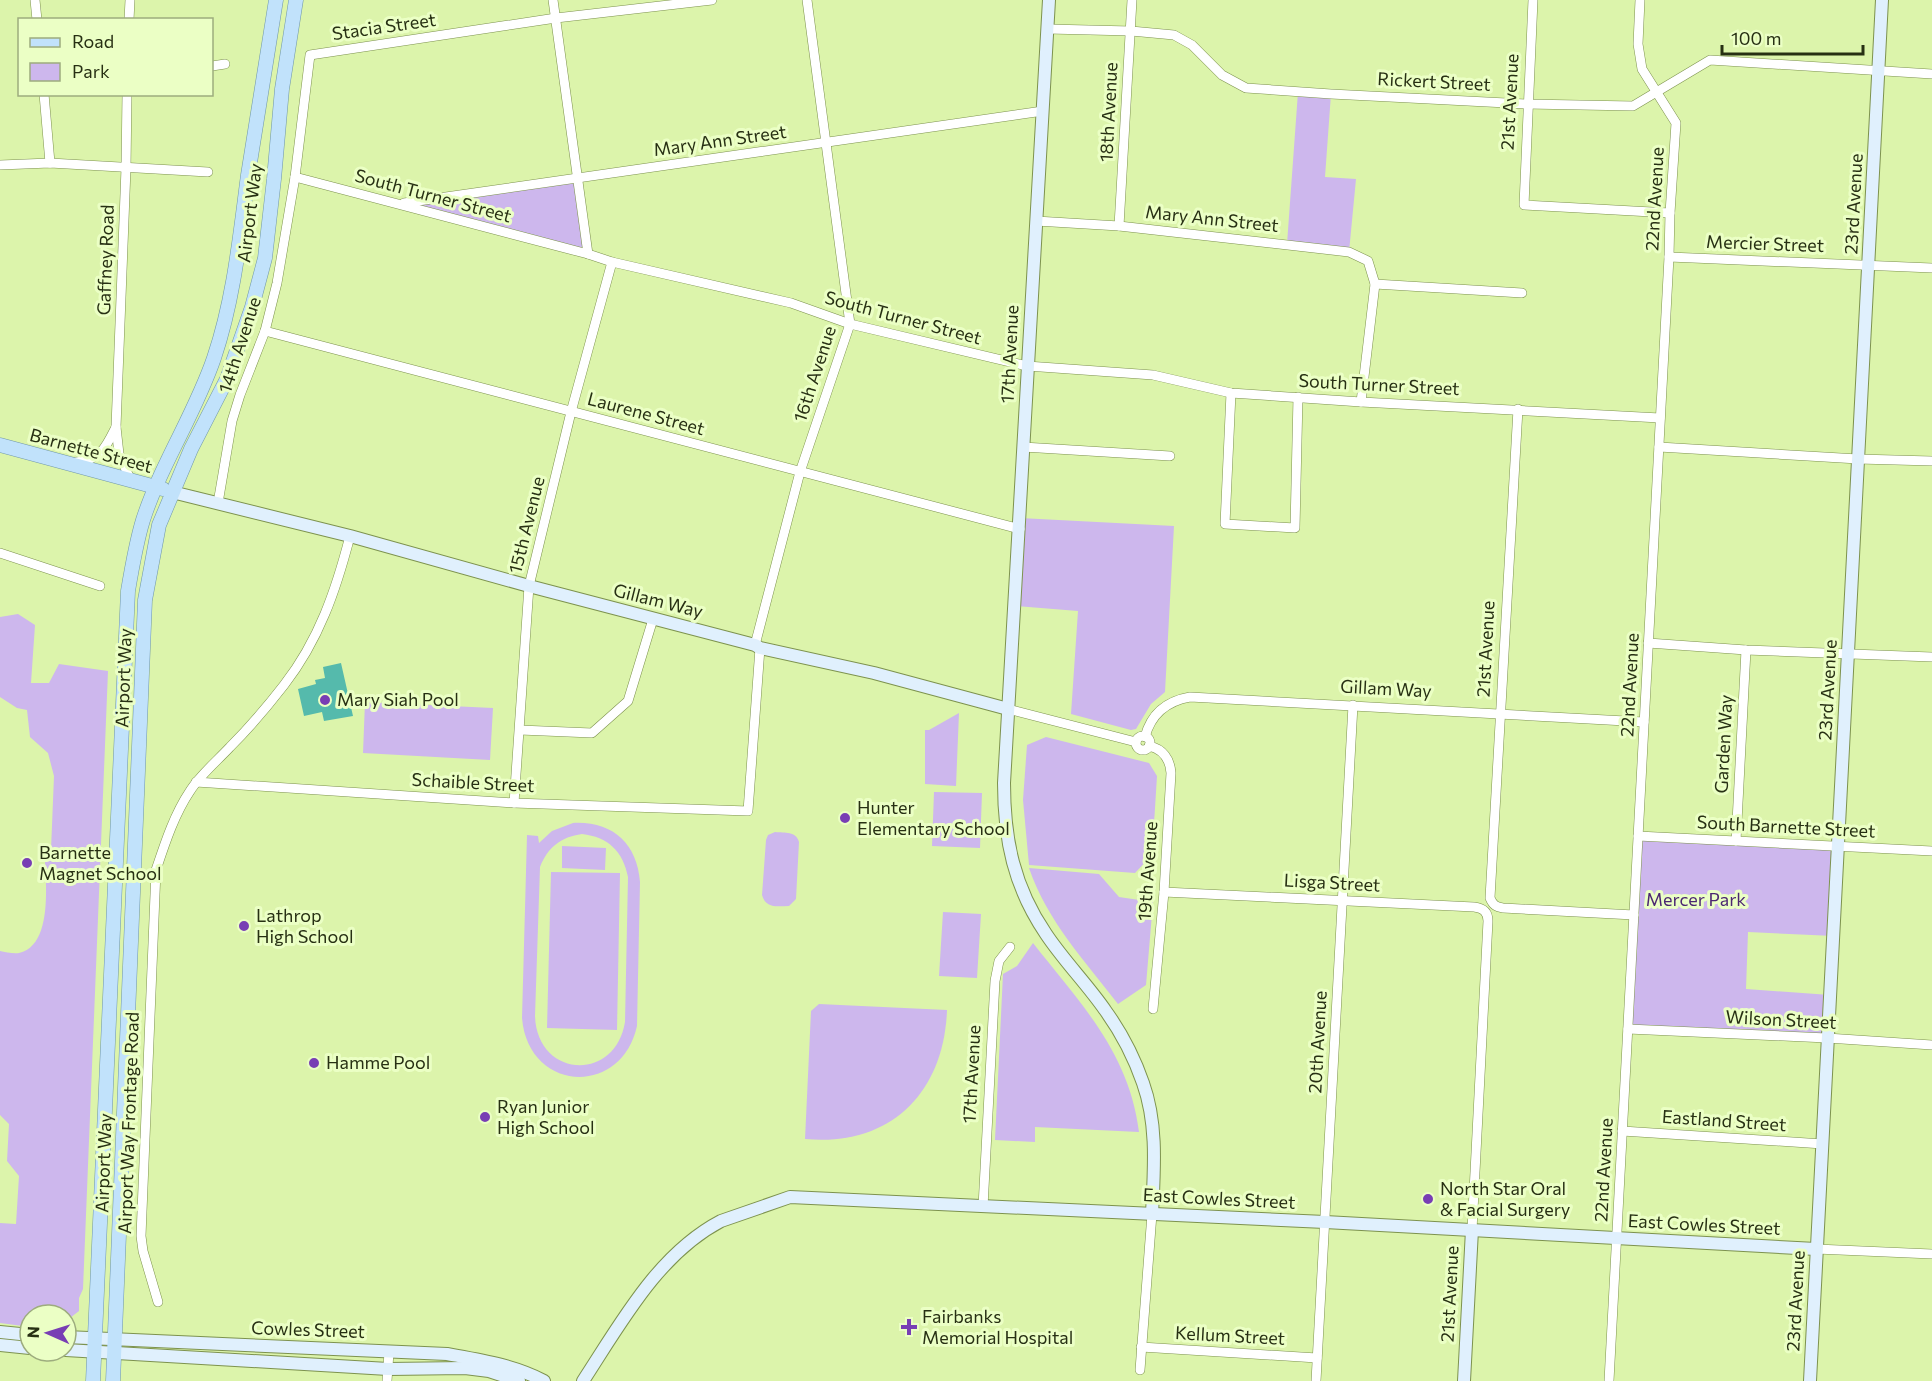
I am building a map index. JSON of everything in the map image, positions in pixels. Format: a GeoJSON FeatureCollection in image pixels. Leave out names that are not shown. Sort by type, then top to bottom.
{"type":"FeatureCollection","features":[{"type":"Feature","properties":{"kind":"main road","name":"Airport Way"},"geometry":{"type":"LineString","coordinates":[[93,1381],[128,591],[143,519],[200,395],[223,326],[242,234],[249,172],[276,0]]}},
{"type":"Feature","properties":{"kind":"main road","name":"Airport Way"},"geometry":{"type":"LineString","coordinates":[[113,1381],[145,600],[159,525],[191,449],[227,379],[260,278],[266,247],[282,89],[296,0]]}},
{"type":"Feature","properties":{"kind":"main road","name":"Barnette Street"},"geometry":{"type":"LineString","coordinates":[[0,445],[172,492]]}},
{"type":"Feature","properties":{"kind":"street"},"geometry":{"type":"LineString","coordinates":[[35,0],[37,18]]}},
{"type":"Feature","properties":{"kind":"street"},"geometry":{"type":"LineString","coordinates":[[129,0],[129,18]]}},
{"type":"Feature","properties":{"kind":"street"},"geometry":{"type":"LineString","coordinates":[[553,0],[588,254]]}},
{"type":"Feature","properties":{"kind":"street","name":"Stacia Street"},"geometry":{"type":"LineString","coordinates":[[310,55],[556,18],[712,0]]}},
{"type":"Feature","properties":{"kind":"street","name":"16th Avenue"},"geometry":{"type":"LineString","coordinates":[[747,811],[757,647],[800,472],[850,324],[807,0]]}},
{"type":"Feature","properties":{"kind":"street","name":"17th Avenue"},"geometry":{"type":"LineString","coordinates":[[1049,0],[1008,709],[1005,831],[1015,873],[1045,933],[1106,1010],[1121,1034],[1143,1084],[1150,1107],[1153,1135],[1152,1214]]}},
{"type":"Feature","properties":{"kind":"street","name":"18th Avenue"},"geometry":{"type":"LineString","coordinates":[[1119,226],[1132,0]]}},
{"type":"Feature","properties":{"kind":"street","name":"21st Avenue"},"geometry":{"type":"LineString","coordinates":[[1533,0],[1524,205],[1670,213]]}},
{"type":"Feature","properties":{"kind":"street","name":"22nd Avenue"},"geometry":{"type":"LineString","coordinates":[[1609,1381],[1676,123],[1642,69],[1638,44],[1640,0]]}},
{"type":"Feature","properties":{"kind":"street","name":"23rd Avenue"},"geometry":{"type":"LineString","coordinates":[[1810,1381],[1882,0]]}},
{"type":"Feature","properties":{"kind":"street","name":"Rickert Street"},"geometry":{"type":"LineString","coordinates":[[1048,29],[1131,31],[1174,35],[1192,45],[1222,75],[1246,88],[1527,104],[1633,106],[1710,60],[1932,74]]}},
{"type":"Feature","properties":{"kind":"street","name":"14th Avenue"},"geometry":{"type":"LineString","coordinates":[[218,503],[232,421],[265,331],[277,284],[295,177],[310,55]]}},
{"type":"Feature","properties":{"kind":"street"},"geometry":{"type":"LineString","coordinates":[[213,66],[225,64]]}},
{"type":"Feature","properties":{"kind":"street"},"geometry":{"type":"LineString","coordinates":[[44,96],[50,163]]}},
{"type":"Feature","properties":{"kind":"street","name":"Gaffney Road"},"geometry":{"type":"LineString","coordinates":[[127,96],[116,427],[119,454],[131,481]]}},
{"type":"Feature","properties":{"kind":"street","name":"Mary Ann Street"},"geometry":{"type":"LineString","coordinates":[[400,204],[1043,111]]}},
{"type":"Feature","properties":{"kind":"street"},"geometry":{"type":"LineString","coordinates":[[0,165],[50,163],[208,172]]}},
{"type":"Feature","properties":{"kind":"street","name":"South Turner Street"},"geometry":{"type":"LineString","coordinates":[[295,177],[612,262],[791,303],[850,324],[1027,366],[1153,375],[1231,393],[1660,418]]}},
{"type":"Feature","properties":{"kind":"street","name":"Mary Ann Street"},"geometry":{"type":"LineString","coordinates":[[1035,221],[1119,226],[1349,252],[1368,261],[1375,284]]}},
{"type":"Feature","properties":{"kind":"street","name":"Mercier Street"},"geometry":{"type":"LineString","coordinates":[[1669,257],[1932,268]]}},
{"type":"Feature","properties":{"kind":"street","name":"15th Avenue"},"geometry":{"type":"LineString","coordinates":[[514,803],[529,586],[571,412],[612,262]]}},
{"type":"Feature","properties":{"kind":"street"},"geometry":{"type":"LineString","coordinates":[[1361,402],[1375,284],[1522,293]]}},
{"type":"Feature","properties":{"kind":"street","name":"Laurene Street"},"geometry":{"type":"LineString","coordinates":[[265,331],[1020,529]]}},
{"type":"Feature","properties":{"kind":"street"},"geometry":{"type":"LineString","coordinates":[[1231,393],[1225,524],[1295,528],[1298,397]]}},
{"type":"Feature","properties":{"kind":"street","name":"21st Avenue"},"geometry":{"type":"LineString","coordinates":[[1518,410],[1490,898],[1496,907],[1634,915]]}},
{"type":"Feature","properties":{"kind":"street","name":"Gaffney Road"},"geometry":{"type":"LineString","coordinates":[[66,463],[89,461],[98,455],[103,451],[116,427]]}},
{"type":"Feature","properties":{"kind":"street"},"geometry":{"type":"LineString","coordinates":[[1023,447],[1170,456]]}},
{"type":"Feature","properties":{"kind":"street"},"geometry":{"type":"LineString","coordinates":[[1659,447],[1932,461]]}},
{"type":"Feature","properties":{"kind":"street","name":"Gillam Way"},"geometry":{"type":"LineString","coordinates":[[172,492],[350,536],[757,647],[874,673],[1136,742],[1139,738],[1147,741],[1152,720],[1159,711],[1175,701],[1186,698],[1644,722]]}},
{"type":"Feature","properties":{"kind":"street"},"geometry":{"type":"LineString","coordinates":[[196,782],[266,707],[296,668],[322,624],[329,607],[350,536]]}},
{"type":"Feature","properties":{"kind":"street"},"geometry":{"type":"LineString","coordinates":[[0,553],[100,586]]}},
{"type":"Feature","properties":{"kind":"street"},"geometry":{"type":"LineString","coordinates":[[520,730],[592,733],[628,701],[653,619]]}},
{"type":"Feature","properties":{"kind":"street"},"geometry":{"type":"LineString","coordinates":[[1648,643],[1746,650],[1932,657]]}},
{"type":"Feature","properties":{"kind":"street","name":"Garden Way"},"geometry":{"type":"LineString","coordinates":[[1736,841],[1746,650]]}},
{"type":"Feature","properties":{"kind":"street","name":"20th Avenue"},"geometry":{"type":"LineString","coordinates":[[1316,1381],[1353,705]]}},
{"type":"Feature","properties":{"kind":"street","name":"19th Avenue"},"geometry":{"type":"LineString","coordinates":[[1147,741],[1163,754],[1171,768],[1164,892],[1153,1009]]}},
{"type":"Feature","properties":{"kind":"street","name":"Schaible Street"},"geometry":{"type":"LineString","coordinates":[[196,782],[514,803],[747,811]]}},
{"type":"Feature","properties":{"kind":"street","name":"Airport Way Frontage Road"},"geometry":{"type":"LineString","coordinates":[[158,1302],[143,1251],[141,1236],[156,870],[170,831],[196,782]]}},
{"type":"Feature","properties":{"kind":"street","name":"South Barnette Street"},"geometry":{"type":"LineString","coordinates":[[1638,836],[1932,850]]}},
{"type":"Feature","properties":{"kind":"street","name":"Lisga Street"},"geometry":{"type":"LineString","coordinates":[[1164,892],[1473,907],[1485,911],[1488,921]]}},
{"type":"Feature","properties":{"kind":"street","name":"21st Avenue"},"geometry":{"type":"LineString","coordinates":[[1464,1381],[1488,921]]}},
{"type":"Feature","properties":{"kind":"street","name":"17th Avenue"},"geometry":{"type":"LineString","coordinates":[[983,1207],[995,981],[999,962],[1010,947]]}},
{"type":"Feature","properties":{"kind":"street","name":"Wilson Street"},"geometry":{"type":"LineString","coordinates":[[1628,1029],[1932,1045]]}},
{"type":"Feature","properties":{"kind":"street","name":"Eastland Street"},"geometry":{"type":"LineString","coordinates":[[1622,1131],[1823,1144]]}},
{"type":"Feature","properties":{"kind":"street","name":"East Cowles Street"},"geometry":{"type":"LineString","coordinates":[[583,1381],[642,1292],[678,1252],[712,1226],[731,1217],[790,1197],[1932,1254]]}},
{"type":"Feature","properties":{"kind":"street"},"geometry":{"type":"LineString","coordinates":[[1140,1370],[1152,1214]]}},
{"type":"Feature","properties":{"kind":"street"},"geometry":{"type":"LineString","coordinates":[[0,1332],[18,1334]]}},
{"type":"Feature","properties":{"kind":"street","name":"Cowles Street"},"geometry":{"type":"LineString","coordinates":[[78,1340],[94,1345]]}},
{"type":"Feature","properties":{"kind":"street"},"geometry":{"type":"LineString","coordinates":[[0,1345],[18,1347]]}},
{"type":"Feature","properties":{"kind":"street","name":"Cowles Street"},"geometry":{"type":"LineString","coordinates":[[78,1348],[94,1345],[303,1349],[317,1347],[447,1354],[516,1369],[544,1381]]}},
{"type":"Feature","properties":{"kind":"street","name":"Cowles Street"},"geometry":{"type":"LineString","coordinates":[[114,1346],[388,1375],[465,1368],[489,1371],[519,1381]]}},
{"type":"Feature","properties":{"kind":"street","name":"Kellum Street"},"geometry":{"type":"LineString","coordinates":[[1141,1347],[1317,1358]]}},
{"type":"Feature","properties":{"kind":"street"},"geometry":{"type":"LineString","coordinates":[[388,1375],[389,1352]]}},
{"type":"Feature","properties":{"kind":"green space"},"geometry":{"type":"Polygon","coordinates":[[[1298,92],[1331,94],[1325,177],[1356,179],[1349,252],[1287,244],[1298,92]]]}},
{"type":"Feature","properties":{"kind":"green space"},"geometry":{"type":"Polygon","coordinates":[[[577,177],[588,254],[401,204],[577,177]]]}},
{"type":"Feature","properties":{"kind":"green space"},"geometry":{"type":"Polygon","coordinates":[[[1020,518],[1174,526],[1165,692],[1151,704],[1136,729],[1131,730],[1071,714],[1078,611],[1015,606],[1020,518]]]}},
{"type":"Feature","properties":{"kind":"green space"},"geometry":{"type":"Polygon","coordinates":[[[18,614],[35,625],[31,683],[49,683],[59,664],[108,671],[83,1289],[79,1298],[78,1312],[78,1303],[18,1303],[18,1325],[0,1323],[0,1223],[16,1224],[19,1176],[7,1161],[9,1124],[0,1115],[0,951],[19,953],[30,948],[37,939],[45,914],[45,861],[56,860],[56,853],[51,850],[54,776],[48,753],[30,737],[27,710],[17,708],[0,697],[0,617],[18,614]]]}},
{"type":"Feature","properties":{"kind":"green space"},"geometry":{"type":"Polygon","coordinates":[[[365,702],[493,708],[490,760],[363,753],[365,702]]]}},
{"type":"Feature","properties":{"kind":"green space"},"geometry":{"type":"Polygon","coordinates":[[[959,713],[956,786],[925,784],[925,730],[959,713]]]}},
{"type":"Feature","properties":{"kind":"green space"},"geometry":{"type":"Polygon","coordinates":[[[1046,737],[1149,763],[1157,776],[1152,855],[1135,873],[1029,865],[1023,800],[1027,745],[1046,737]]]}},
{"type":"Feature","properties":{"kind":"green space"},"geometry":{"type":"Polygon","coordinates":[[[934,792],[982,793],[980,848],[932,846],[934,792]]]}},
{"type":"Feature","properties":{"kind":"green space"},"geometry":{"type":"Polygon","coordinates":[[[573,823],[600,826],[620,837],[634,856],[638,868],[640,882],[637,1026],[628,1049],[613,1066],[595,1075],[576,1077],[557,1072],[540,1061],[528,1043],[522,1018],[527,835],[538,836],[539,843],[552,831],[573,823]],[[582,834],[562,840],[551,849],[540,867],[535,1016],[539,1037],[548,1052],[562,1061],[577,1065],[593,1063],[607,1056],[618,1042],[625,1022],[628,877],[622,860],[613,847],[582,834]]]}},
{"type":"Feature","properties":{"kind":"green space"},"geometry":{"type":"Polygon","coordinates":[[[775,832],[793,834],[799,842],[796,899],[789,906],[769,905],[762,895],[766,840],[768,835],[775,832]]]}},
{"type":"Feature","properties":{"kind":"green space","name":"Mercer Park"},"geometry":{"type":"Polygon","coordinates":[[[1638,836],[1838,845],[1834,936],[1748,932],[1746,989],[1830,995],[1827,1038],[1628,1029],[1638,836]]]}},
{"type":"Feature","properties":{"kind":"green space"},"geometry":{"type":"Polygon","coordinates":[[[562,846],[606,848],[605,870],[562,868],[562,846]]]}},
{"type":"Feature","properties":{"kind":"green space"},"geometry":{"type":"Polygon","coordinates":[[[1029,868],[1099,874],[1119,897],[1153,902],[1146,985],[1118,1004],[1056,923],[1029,868]]]}},
{"type":"Feature","properties":{"kind":"green space"},"geometry":{"type":"Polygon","coordinates":[[[551,872],[620,873],[617,1030],[547,1028],[551,872]]]}},
{"type":"Feature","properties":{"kind":"green space"},"geometry":{"type":"Polygon","coordinates":[[[943,912],[981,914],[977,978],[939,976],[943,912]]]}},
{"type":"Feature","properties":{"kind":"green space"},"geometry":{"type":"Polygon","coordinates":[[[1033,943],[1085,1008],[1113,1053],[1134,1103],[1139,1132],[1035,1127],[1035,1142],[995,1140],[1003,974],[1017,966],[1033,943]]]}},
{"type":"Feature","properties":{"kind":"green space"},"geometry":{"type":"Polygon","coordinates":[[[819,1004],[947,1010],[944,1040],[936,1066],[923,1089],[907,1109],[886,1124],[863,1134],[835,1139],[805,1139],[811,1011],[819,1004]]]}},
{"type":"Feature","properties":{"kind":"water","name":"Mary Siah Pool"},"geometry":{"type":"Polygon","coordinates":[[[341,663],[353,716],[324,721],[322,712],[304,716],[298,689],[316,684],[315,680],[325,678],[323,667],[341,663]]]}},
{"type":"Feature","properties":{"kind":"place","name":"Mary Siah Pool"},"geometry":{"type":"Point","coordinates":[325,700]}},
{"type":"Feature","properties":{"kind":"place","name":"Hunter Elementary School"},"geometry":{"type":"Point","coordinates":[845,818]}},
{"type":"Feature","properties":{"kind":"place","name":"Barnette Magnet School"},"geometry":{"type":"Point","coordinates":[27,863]}},
{"type":"Feature","properties":{"kind":"place","name":"Lathrop High School"},"geometry":{"type":"Point","coordinates":[244,926]}},
{"type":"Feature","properties":{"kind":"place","name":"Hamme Pool"},"geometry":{"type":"Point","coordinates":[314,1063]}},
{"type":"Feature","properties":{"kind":"place","name":"Ryan Junior High School"},"geometry":{"type":"Point","coordinates":[485,1117]}},
{"type":"Feature","properties":{"kind":"place","name":"North Star Oral & Facial Surgery"},"geometry":{"type":"Point","coordinates":[1428,1199]}},
{"type":"Feature","properties":{"kind":"place","name":"Fairbanks Memorial Hospital"},"geometry":{"type":"Point","coordinates":[909,1327]}}]}
